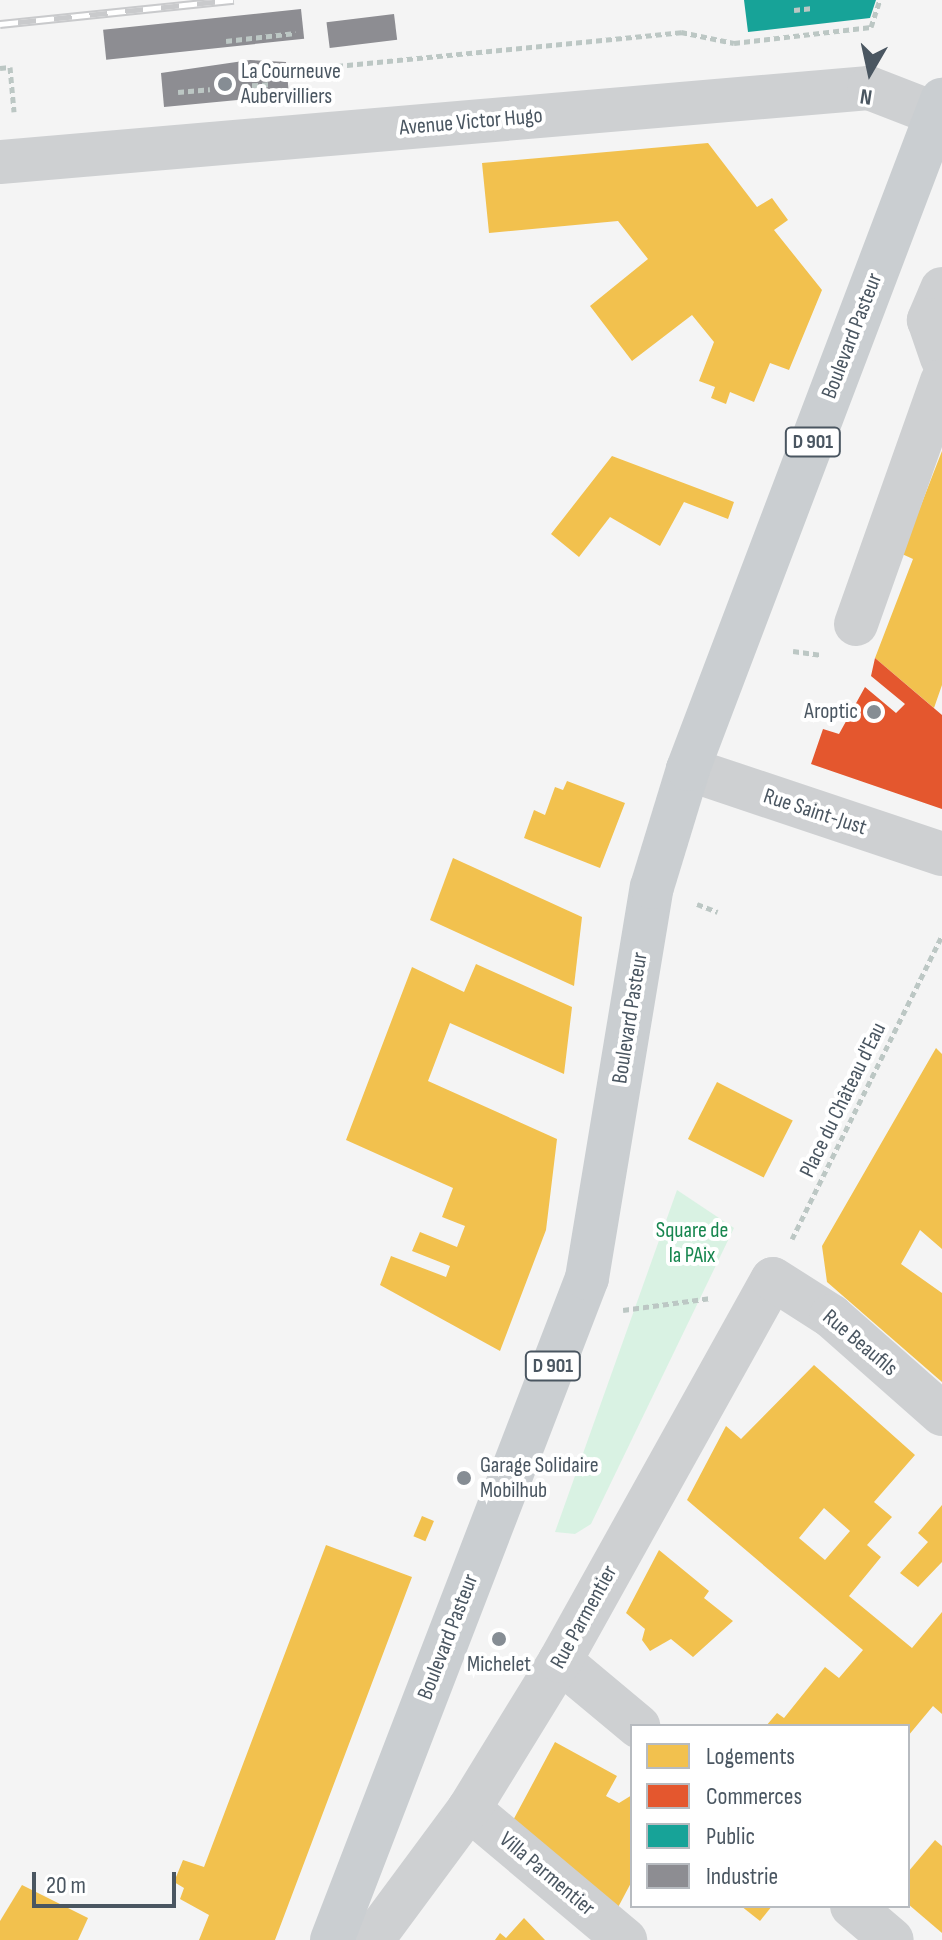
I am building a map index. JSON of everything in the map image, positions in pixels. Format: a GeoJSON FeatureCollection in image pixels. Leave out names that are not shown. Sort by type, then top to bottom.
{"type":"FeatureCollection","features":[{"type":"Feature","properties":{"kind":"main road","name":"Boulevard Pasteur"},"geometry":{"type":"LineString","coordinates":[[332,1940],[579,1298],[652,887],[688,769],[939,107]]}},
{"type":"Feature","properties":{"kind":"street","name":"Avenue Victor Hugo"},"geometry":{"type":"LineString","coordinates":[[0,162],[869,88],[939,107]]}},
{"type":"Feature","properties":{"kind":"street"},"geometry":{"type":"LineString","coordinates":[[942,289],[929,320],[942,358]]}},
{"type":"Feature","properties":{"kind":"street"},"geometry":{"type":"LineString","coordinates":[[844,640],[942,381]]}},
{"type":"Feature","properties":{"kind":"street","name":"Rue Saint-Just"},"geometry":{"type":"LineString","coordinates":[[688,769],[942,854]]}},
{"type":"Feature","properties":{"kind":"street","name":"Rue Parmentier"},"geometry":{"type":"LineString","coordinates":[[372,1940],[469,1809],[560,1661],[773,1279]]}},
{"type":"Feature","properties":{"kind":"street","name":"Rue Beaufils"},"geometry":{"type":"LineString","coordinates":[[773,1279],[831,1316],[942,1414]]}},
{"type":"Feature","properties":{"kind":"street"},"geometry":{"type":"LineString","coordinates":[[560,1661],[636,1724]]}},
{"type":"Feature","properties":{"kind":"street","name":"Villa Parmentier"},"geometry":{"type":"LineString","coordinates":[[469,1809],[625,1940]]}},
{"type":"Feature","properties":{"kind":"street"},"geometry":{"type":"LineString","coordinates":[[854,1908],[892,1940]]}},
{"type":"Feature","properties":{"kind":"path"},"geometry":{"type":"LineString","coordinates":[[338,81],[337,66],[681,32],[734,43],[871,27],[880,0]]}},
{"type":"Feature","properties":{"kind":"path"},"geometry":{"type":"LineString","coordinates":[[794,10],[813,8]]}},
{"type":"Feature","properties":{"kind":"path"},"geometry":{"type":"LineString","coordinates":[[226,41],[296,33]]}},
{"type":"Feature","properties":{"kind":"path"},"geometry":{"type":"LineString","coordinates":[[0,68],[10,67],[14,112]]}},
{"type":"Feature","properties":{"kind":"path"},"geometry":{"type":"LineString","coordinates":[[242,86],[272,84]]}},
{"type":"Feature","properties":{"kind":"path"},"geometry":{"type":"LineString","coordinates":[[178,92],[210,89]]}},
{"type":"Feature","properties":{"kind":"path"},"geometry":{"type":"LineString","coordinates":[[793,651],[844,640]]}},
{"type":"Feature","properties":{"kind":"path","name":"Place du Château d'Eau"},"geometry":{"type":"LineString","coordinates":[[773,1279],[942,935]]}},
{"type":"Feature","properties":{"kind":"path"},"geometry":{"type":"LineString","coordinates":[[579,1298],[612,1312],[706,1296],[752,1317]]}},
{"type":"Feature","properties":{"kind":"green space","name":"Square de la PAix"},"geometry":{"type":"Polygon","coordinates":[[[677,1190],[734,1228],[591,1524],[575,1534],[555,1532],[677,1190]]]}},
{"type":"Feature","properties":{"kind":"building: Logements"},"geometry":{"type":"Polygon","coordinates":[[[708,143],[757,207],[772,198],[788,220],[774,230],[822,290],[789,370],[770,363],[754,402],[730,392],[726,404],[711,398],[715,387],[699,381],[714,342],[692,315],[632,361],[590,306],[648,259],[618,221],[489,233],[482,163],[708,143]]]}},
{"type":"Feature","properties":{"kind":"building: Logements"},"geometry":{"type":"Polygon","coordinates":[[[942,451],[942,685],[934,708],[875,658],[913,559],[902,554],[942,451]]]}},
{"type":"Feature","properties":{"kind":"building: Logements"},"geometry":{"type":"Polygon","coordinates":[[[612,456],[734,502],[728,519],[684,502],[660,546],[610,517],[579,557],[551,534],[612,456]]]}},
{"type":"Feature","properties":{"kind":"building: Logements"},"geometry":{"type":"Polygon","coordinates":[[[567,781],[625,803],[600,868],[524,838],[534,810],[545,815],[555,787],[563,790],[567,781]]]}},
{"type":"Feature","properties":{"kind":"building: Logements"},"geometry":{"type":"Polygon","coordinates":[[[453,858],[582,917],[574,986],[430,920],[453,858]]]}},
{"type":"Feature","properties":{"kind":"building: Logements"},"geometry":{"type":"Polygon","coordinates":[[[476,964],[572,1007],[564,1074],[450,1023],[428,1081],[557,1139],[546,1230],[500,1351],[380,1285],[391,1256],[446,1277],[450,1266],[412,1251],[420,1232],[457,1247],[465,1226],[442,1217],[453,1188],[346,1140],[412,967],[464,992],[476,964]]]}},
{"type":"Feature","properties":{"kind":"building: Logements"},"geometry":{"type":"Polygon","coordinates":[[[936,1048],[942,1054],[942,1249],[920,1230],[901,1264],[942,1293],[942,1382],[827,1282],[822,1246],[936,1048]]]}},
{"type":"Feature","properties":{"kind":"building: Logements"},"geometry":{"type":"Polygon","coordinates":[[[717,1082],[793,1121],[764,1178],[688,1139],[717,1082]]]}},
{"type":"Feature","properties":{"kind":"building: Logements"},"geometry":{"type":"Polygon","coordinates":[[[814,1365],[915,1455],[874,1502],[892,1517],[867,1545],[881,1557],[849,1596],[912,1648],[942,1612],[942,1714],[933,1706],[910,1734],[910,1724],[768,1724],[777,1713],[784,1718],[825,1667],[839,1678],[863,1650],[687,1500],[726,1426],[741,1439],[814,1365]],[[824,1508],[799,1538],[825,1560],[850,1531],[824,1508]]]}},
{"type":"Feature","properties":{"kind":"building: Logements"},"geometry":{"type":"Polygon","coordinates":[[[942,1505],[942,1562],[918,1587],[900,1573],[928,1542],[918,1533],[942,1505]]]}},
{"type":"Feature","properties":{"kind":"building: Logements"},"geometry":{"type":"Polygon","coordinates":[[[422,1516],[434,1521],[425,1541],[413,1536],[422,1516]]]}},
{"type":"Feature","properties":{"kind":"building: Logements"},"geometry":{"type":"Polygon","coordinates":[[[326,1545],[412,1577],[275,1940],[199,1940],[209,1915],[180,1899],[184,1888],[174,1882],[183,1860],[204,1867],[326,1545]]]}},
{"type":"Feature","properties":{"kind":"building: Logements"},"geometry":{"type":"Polygon","coordinates":[[[659,1550],[709,1591],[704,1598],[733,1621],[693,1657],[671,1639],[650,1651],[642,1640],[645,1629],[626,1613],[659,1550]]]}},
{"type":"Feature","properties":{"kind":"building: Logements"},"geometry":{"type":"Polygon","coordinates":[[[555,1742],[617,1776],[606,1796],[619,1803],[630,1796],[630,1885],[615,1913],[510,1826],[555,1742]]]}},
{"type":"Feature","properties":{"kind":"building: Logements"},"geometry":{"type":"Polygon","coordinates":[[[935,1840],[942,1846],[942,1933],[910,1906],[910,1870],[935,1840]]]}},
{"type":"Feature","properties":{"kind":"building: Logements"},"geometry":{"type":"Polygon","coordinates":[[[22,1885],[88,1918],[78,1940],[0,1940],[0,1921],[22,1885]]]}},
{"type":"Feature","properties":{"kind":"building: Logements"},"geometry":{"type":"Polygon","coordinates":[[[744,1908],[770,1908],[760,1921],[744,1908]]]}},
{"type":"Feature","properties":{"kind":"building: Logements"},"geometry":{"type":"Polygon","coordinates":[[[524,1918],[545,1940],[495,1940],[500,1933],[506,1938],[524,1918]]]}},
{"type":"Feature","properties":{"kind":"building: Commerces"},"geometry":{"type":"Polygon","coordinates":[[[875,658],[942,715],[942,809],[811,764],[823,729],[839,734],[865,687],[896,713],[905,704],[871,676],[875,658]]]}},
{"type":"Feature","properties":{"kind":"building: Public"},"geometry":{"type":"Polygon","coordinates":[[[744,0],[876,0],[870,18],[748,32],[744,0]]]}},
{"type":"Feature","properties":{"kind":"building: Industrie"},"geometry":{"type":"Polygon","coordinates":[[[301,9],[304,39],[106,60],[103,30],[301,9]]]}},
{"type":"Feature","properties":{"kind":"building: Industrie"},"geometry":{"type":"Polygon","coordinates":[[[394,14],[397,40],[330,48],[327,22],[394,14]]]}},
{"type":"Feature","properties":{"kind":"building: Industrie","name":"La Courneuve Aubervilliers"},"geometry":{"type":"Polygon","coordinates":[[[250,60],[286,62],[289,95],[164,107],[161,73],[250,60]]]}},
{"type":"Feature","properties":{"kind":"railway"},"geometry":{"type":"LineString","coordinates":[[0,24],[234,0]]}},
{"type":"Feature","properties":{"kind":"place","name":"La Courneuve Aubervilliers"},"geometry":{"type":"Point","coordinates":[225,84]}},
{"type":"Feature","properties":{"kind":"place","name":"Aroptic"},"geometry":{"type":"Point","coordinates":[874,712]}},
{"type":"Feature","properties":{"kind":"place","name":"Garage Solidaire Mobilhub"},"geometry":{"type":"Point","coordinates":[464,1478]}},
{"type":"Feature","properties":{"kind":"place","name":"Michelet"},"geometry":{"type":"Point","coordinates":[499,1639]}}]}
